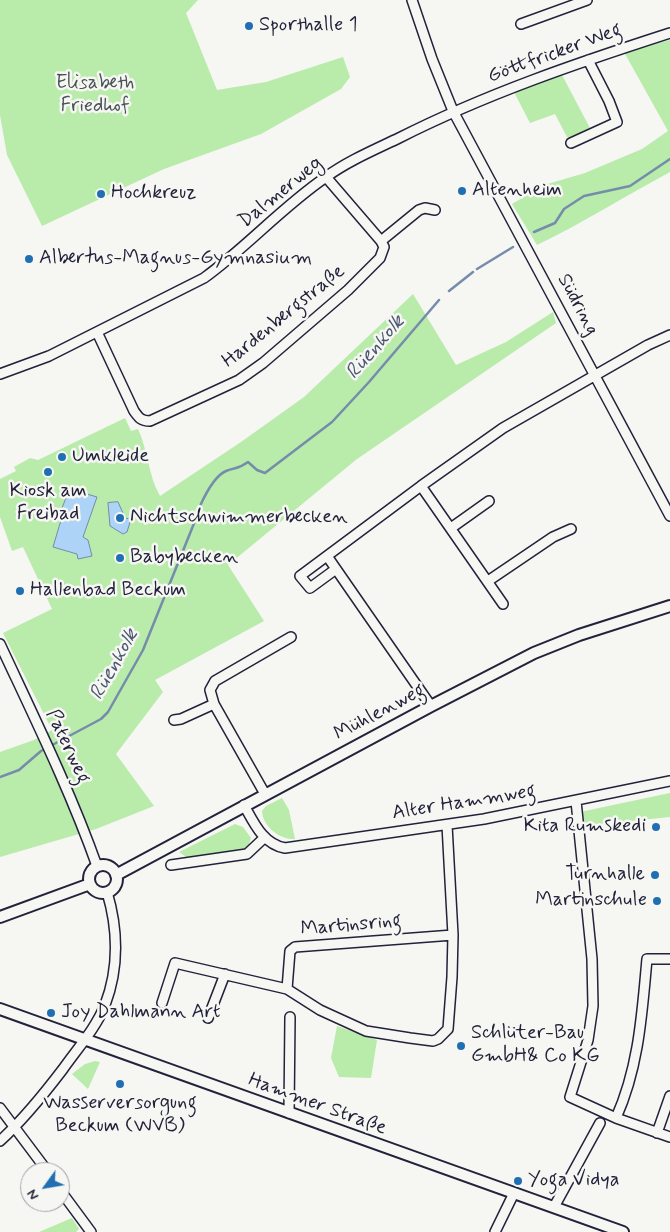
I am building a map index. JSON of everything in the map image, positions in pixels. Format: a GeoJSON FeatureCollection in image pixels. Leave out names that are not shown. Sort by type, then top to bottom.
{"type":"FeatureCollection","features":[{"type":"Feature","properties":{"kind":"main road","name":"Mühlenweg"},"geometry":{"type":"LineString","coordinates":[[116,875],[244,805],[534,653],[579,635],[670,606]]}},
{"type":"Feature","properties":{"kind":"main road"},"geometry":{"type":"LineString","coordinates":[[106,865],[116,875],[116,883],[108,892],[96,891],[90,884],[90,872],[97,866],[106,865]]}},
{"type":"Feature","properties":{"kind":"main road"},"geometry":{"type":"LineString","coordinates":[[0,916],[90,884]]}},
{"type":"Feature","properties":{"kind":"main road","name":"Hammer Straße"},"geometry":{"type":"LineString","coordinates":[[0,1009],[623,1232]]}},
{"type":"Feature","properties":{"kind":"street","name":"Südring"},"geometry":{"type":"LineString","coordinates":[[412,0],[453,111],[670,516]]}},
{"type":"Feature","properties":{"kind":"street"},"geometry":{"type":"LineString","coordinates":[[521,24],[587,0]]}},
{"type":"Feature","properties":{"kind":"street","name":"Göttfricker Weg"},"geometry":{"type":"LineString","coordinates":[[453,111],[588,60],[670,33]]}},
{"type":"Feature","properties":{"kind":"street"},"geometry":{"type":"LineString","coordinates":[[571,144],[618,122],[588,60]]}},
{"type":"Feature","properties":{"kind":"street","name":"Dalmerweg"},"geometry":{"type":"LineString","coordinates":[[0,374],[44,358],[204,278],[326,177],[347,163],[453,111]]}},
{"type":"Feature","properties":{"kind":"street"},"geometry":{"type":"LineString","coordinates":[[326,177],[383,244]]}},
{"type":"Feature","properties":{"kind":"street","name":"Hardenbergstraße"},"geometry":{"type":"LineString","coordinates":[[97,332],[134,411],[139,418],[150,421],[239,380],[263,363],[348,290],[380,258],[383,244],[419,210],[425,208],[435,210]]}},
{"type":"Feature","properties":{"kind":"street"},"geometry":{"type":"LineString","coordinates":[[336,569],[310,588],[300,576],[421,486],[504,428],[595,375],[670,335]]}},
{"type":"Feature","properties":{"kind":"street"},"geometry":{"type":"LineString","coordinates":[[421,486],[503,604]]}},
{"type":"Feature","properties":{"kind":"street"},"geometry":{"type":"LineString","coordinates":[[451,528],[489,501]]}},
{"type":"Feature","properties":{"kind":"street"},"geometry":{"type":"LineString","coordinates":[[488,581],[553,537],[570,529]]}},
{"type":"Feature","properties":{"kind":"street"},"geometry":{"type":"LineString","coordinates":[[327,556],[431,706]]}},
{"type":"Feature","properties":{"kind":"street"},"geometry":{"type":"LineString","coordinates":[[265,794],[214,704],[210,690],[215,681],[291,637]]}},
{"type":"Feature","properties":{"kind":"street","name":"Paterweg"},"geometry":{"type":"LineString","coordinates":[[0,644],[55,762],[82,824],[97,866]]}},
{"type":"Feature","properties":{"kind":"street"},"geometry":{"type":"LineString","coordinates":[[174,720],[181,719],[214,704]]}},
{"type":"Feature","properties":{"kind":"street","name":"Alter Hammweg"},"geometry":{"type":"LineString","coordinates":[[264,838],[272,844],[285,848],[448,825],[670,781]]}},
{"type":"Feature","properties":{"kind":"street"},"geometry":{"type":"LineString","coordinates":[[576,801],[592,959],[593,1006],[588,1040],[570,1097],[616,1118],[670,1136]]}},
{"type":"Feature","properties":{"kind":"street"},"geometry":{"type":"LineString","coordinates":[[171,865],[247,854],[264,838],[244,805]]}},
{"type":"Feature","properties":{"kind":"street"},"geometry":{"type":"LineString","coordinates":[[162,1003],[175,962],[287,989],[320,1010],[354,1026],[388,1036],[433,1040],[444,1034],[448,1029],[453,936],[448,825]]}},
{"type":"Feature","properties":{"kind":"street"},"geometry":{"type":"LineString","coordinates":[[0,1141],[16,1126],[48,1089],[84,1040],[105,1006],[113,973],[116,931],[108,892]]}},
{"type":"Feature","properties":{"kind":"street","name":"Martinsring"},"geometry":{"type":"LineString","coordinates":[[287,989],[290,951],[295,947],[453,936]]}},
{"type":"Feature","properties":{"kind":"street"},"geometry":{"type":"LineString","coordinates":[[616,1118],[628,1091],[641,1029],[647,958],[670,960]]}},
{"type":"Feature","properties":{"kind":"street"},"geometry":{"type":"LineString","coordinates":[[208,1018],[225,974]]}},
{"type":"Feature","properties":{"kind":"street"},"geometry":{"type":"LineString","coordinates":[[288,1113],[290,1017]]}},
{"type":"Feature","properties":{"kind":"street"},"geometry":{"type":"LineString","coordinates":[[657,1132],[670,1096]]}},
{"type":"Feature","properties":{"kind":"street"},"geometry":{"type":"LineString","coordinates":[[0,1108],[16,1126],[41,1162]]}},
{"type":"Feature","properties":{"kind":"street"},"geometry":{"type":"LineString","coordinates":[[554,1207],[600,1123]]}},
{"type":"Feature","properties":{"kind":"street"},"geometry":{"type":"LineString","coordinates":[[495,1232],[514,1193]]}},
{"type":"Feature","properties":{"kind":"street"},"geometry":{"type":"LineString","coordinates":[[70,1204],[91,1232]]}},
{"type":"Feature","properties":{"kind":"green space","name":"Elisabeth Friedhof"},"geometry":{"type":"Polygon","coordinates":[[[0,0],[198,0],[186,13],[217,90],[266,82],[343,57],[350,77],[341,89],[261,134],[164,169],[42,226],[7,155],[0,115],[0,0]]]}},
{"type":"Feature","properties":{"kind":"green space"},"geometry":{"type":"Polygon","coordinates":[[[670,40],[670,172],[537,245],[512,204],[544,185],[585,173],[642,149],[668,131],[624,52],[670,40]]]}},
{"type":"Feature","properties":{"kind":"green space"},"geometry":{"type":"Polygon","coordinates":[[[561,73],[592,132],[572,139],[567,137],[555,114],[530,123],[514,92],[561,73]]]}},
{"type":"Feature","properties":{"kind":"green space"},"geometry":{"type":"Polygon","coordinates":[[[413,294],[456,365],[506,342],[553,312],[556,323],[357,459],[228,565],[264,621],[155,680],[163,692],[116,754],[154,806],[96,829],[0,857],[0,752],[34,740],[52,730],[3,633],[52,609],[23,547],[12,551],[0,517],[0,479],[16,471],[14,467],[30,458],[38,460],[125,418],[131,431],[138,429],[153,480],[160,496],[304,397],[413,294]]]}},
{"type":"Feature","properties":{"kind":"green space"},"geometry":{"type":"Polygon","coordinates":[[[670,793],[670,817],[581,826],[580,812],[670,793]]]}},
{"type":"Feature","properties":{"kind":"green space"},"geometry":{"type":"Polygon","coordinates":[[[282,798],[289,810],[295,839],[278,835],[269,827],[263,817],[262,811],[266,806],[282,798]]]}},
{"type":"Feature","properties":{"kind":"green space"},"geometry":{"type":"Polygon","coordinates":[[[235,824],[243,827],[251,838],[247,849],[189,859],[179,852],[235,824]]]}},
{"type":"Feature","properties":{"kind":"green space"},"geometry":{"type":"Polygon","coordinates":[[[337,1026],[377,1040],[371,1078],[339,1077],[331,1058],[337,1026]]]}},
{"type":"Feature","properties":{"kind":"green space"},"geometry":{"type":"Polygon","coordinates":[[[95,1061],[100,1062],[88,1089],[72,1074],[85,1064],[95,1061]]]}},
{"type":"Feature","properties":{"kind":"green space"},"geometry":{"type":"Polygon","coordinates":[[[72,1218],[79,1229],[76,1232],[39,1232],[72,1218]]]}},
{"type":"Feature","properties":{"kind":"water"},"geometry":{"type":"Polygon","coordinates":[[[70,489],[97,497],[83,537],[88,540],[92,556],[78,559],[77,554],[53,547],[64,510],[62,509],[70,489]]]}},
{"type":"Feature","properties":{"kind":"water","name":"Nichtschwimmerbecken"},"geometry":{"type":"Polygon","coordinates":[[[118,502],[123,513],[118,517],[131,519],[127,532],[123,534],[110,526],[108,503],[118,502]]]}},
{"type":"Feature","properties":{"kind":"waterway","name":"Rüenkolk"},"geometry":{"type":"LineString","coordinates":[[534,232],[555,223],[564,209],[584,196],[630,186],[670,159]]}},
{"type":"Feature","properties":{"kind":"waterway","name":"Rüenkolk"},"geometry":{"type":"LineString","coordinates":[[477,269],[513,247]]}},
{"type":"Feature","properties":{"kind":"waterway","name":"Rüenkolk"},"geometry":{"type":"LineString","coordinates":[[449,291],[473,272]]}},
{"type":"Feature","properties":{"kind":"waterway","name":"Rüenkolk"},"geometry":{"type":"LineString","coordinates":[[200,506],[210,486],[222,473],[248,462],[257,470],[265,473],[332,422],[439,300]]}},
{"type":"Feature","properties":{"kind":"waterway","name":"Rüenkolk"},"geometry":{"type":"LineString","coordinates":[[0,777],[19,770],[41,751],[101,719],[108,712],[143,650],[197,516]]}},
{"type":"Feature","properties":{"kind":"place","name":"Sporthalle 1"},"geometry":{"type":"Point","coordinates":[249,26]}},
{"type":"Feature","properties":{"kind":"place","name":"Altenheim"},"geometry":{"type":"Point","coordinates":[462,191]}},
{"type":"Feature","properties":{"kind":"place","name":"Hochkreuz"},"geometry":{"type":"Point","coordinates":[101,194]}},
{"type":"Feature","properties":{"kind":"place","name":"Albertus-Magnus-Gymnasium"},"geometry":{"type":"Point","coordinates":[29,259]}},
{"type":"Feature","properties":{"kind":"place","name":"Umkleide"},"geometry":{"type":"Point","coordinates":[62,457]}},
{"type":"Feature","properties":{"kind":"place","name":"Kiosk am Freibad"},"geometry":{"type":"Point","coordinates":[48,472]}},
{"type":"Feature","properties":{"kind":"place","name":"Nichtschwimmerbecken"},"geometry":{"type":"Point","coordinates":[120,518]}},
{"type":"Feature","properties":{"kind":"place","name":"Babybecken"},"geometry":{"type":"Point","coordinates":[120,558]}},
{"type":"Feature","properties":{"kind":"place","name":"Hallenbad Beckum"},"geometry":{"type":"Point","coordinates":[20,591]}},
{"type":"Feature","properties":{"kind":"place","name":"Kita Rumskedi"},"geometry":{"type":"Point","coordinates":[656,827]}},
{"type":"Feature","properties":{"kind":"place","name":"Turnhalle"},"geometry":{"type":"Point","coordinates":[655,875]}},
{"type":"Feature","properties":{"kind":"place","name":"Martinschule"},"geometry":{"type":"Point","coordinates":[657,901]}},
{"type":"Feature","properties":{"kind":"place","name":"Joy Dahlmann Art"},"geometry":{"type":"Point","coordinates":[51,1013]}},
{"type":"Feature","properties":{"kind":"place","name":"Schlüter-Bau GmbH& Co KG"},"geometry":{"type":"Point","coordinates":[461,1046]}},
{"type":"Feature","properties":{"kind":"place","name":"Wasserversorgung Beckum (WVB)"},"geometry":{"type":"Point","coordinates":[120,1084]}},
{"type":"Feature","properties":{"kind":"place","name":"Yoga Vidya"},"geometry":{"type":"Point","coordinates":[518,1181]}}]}
